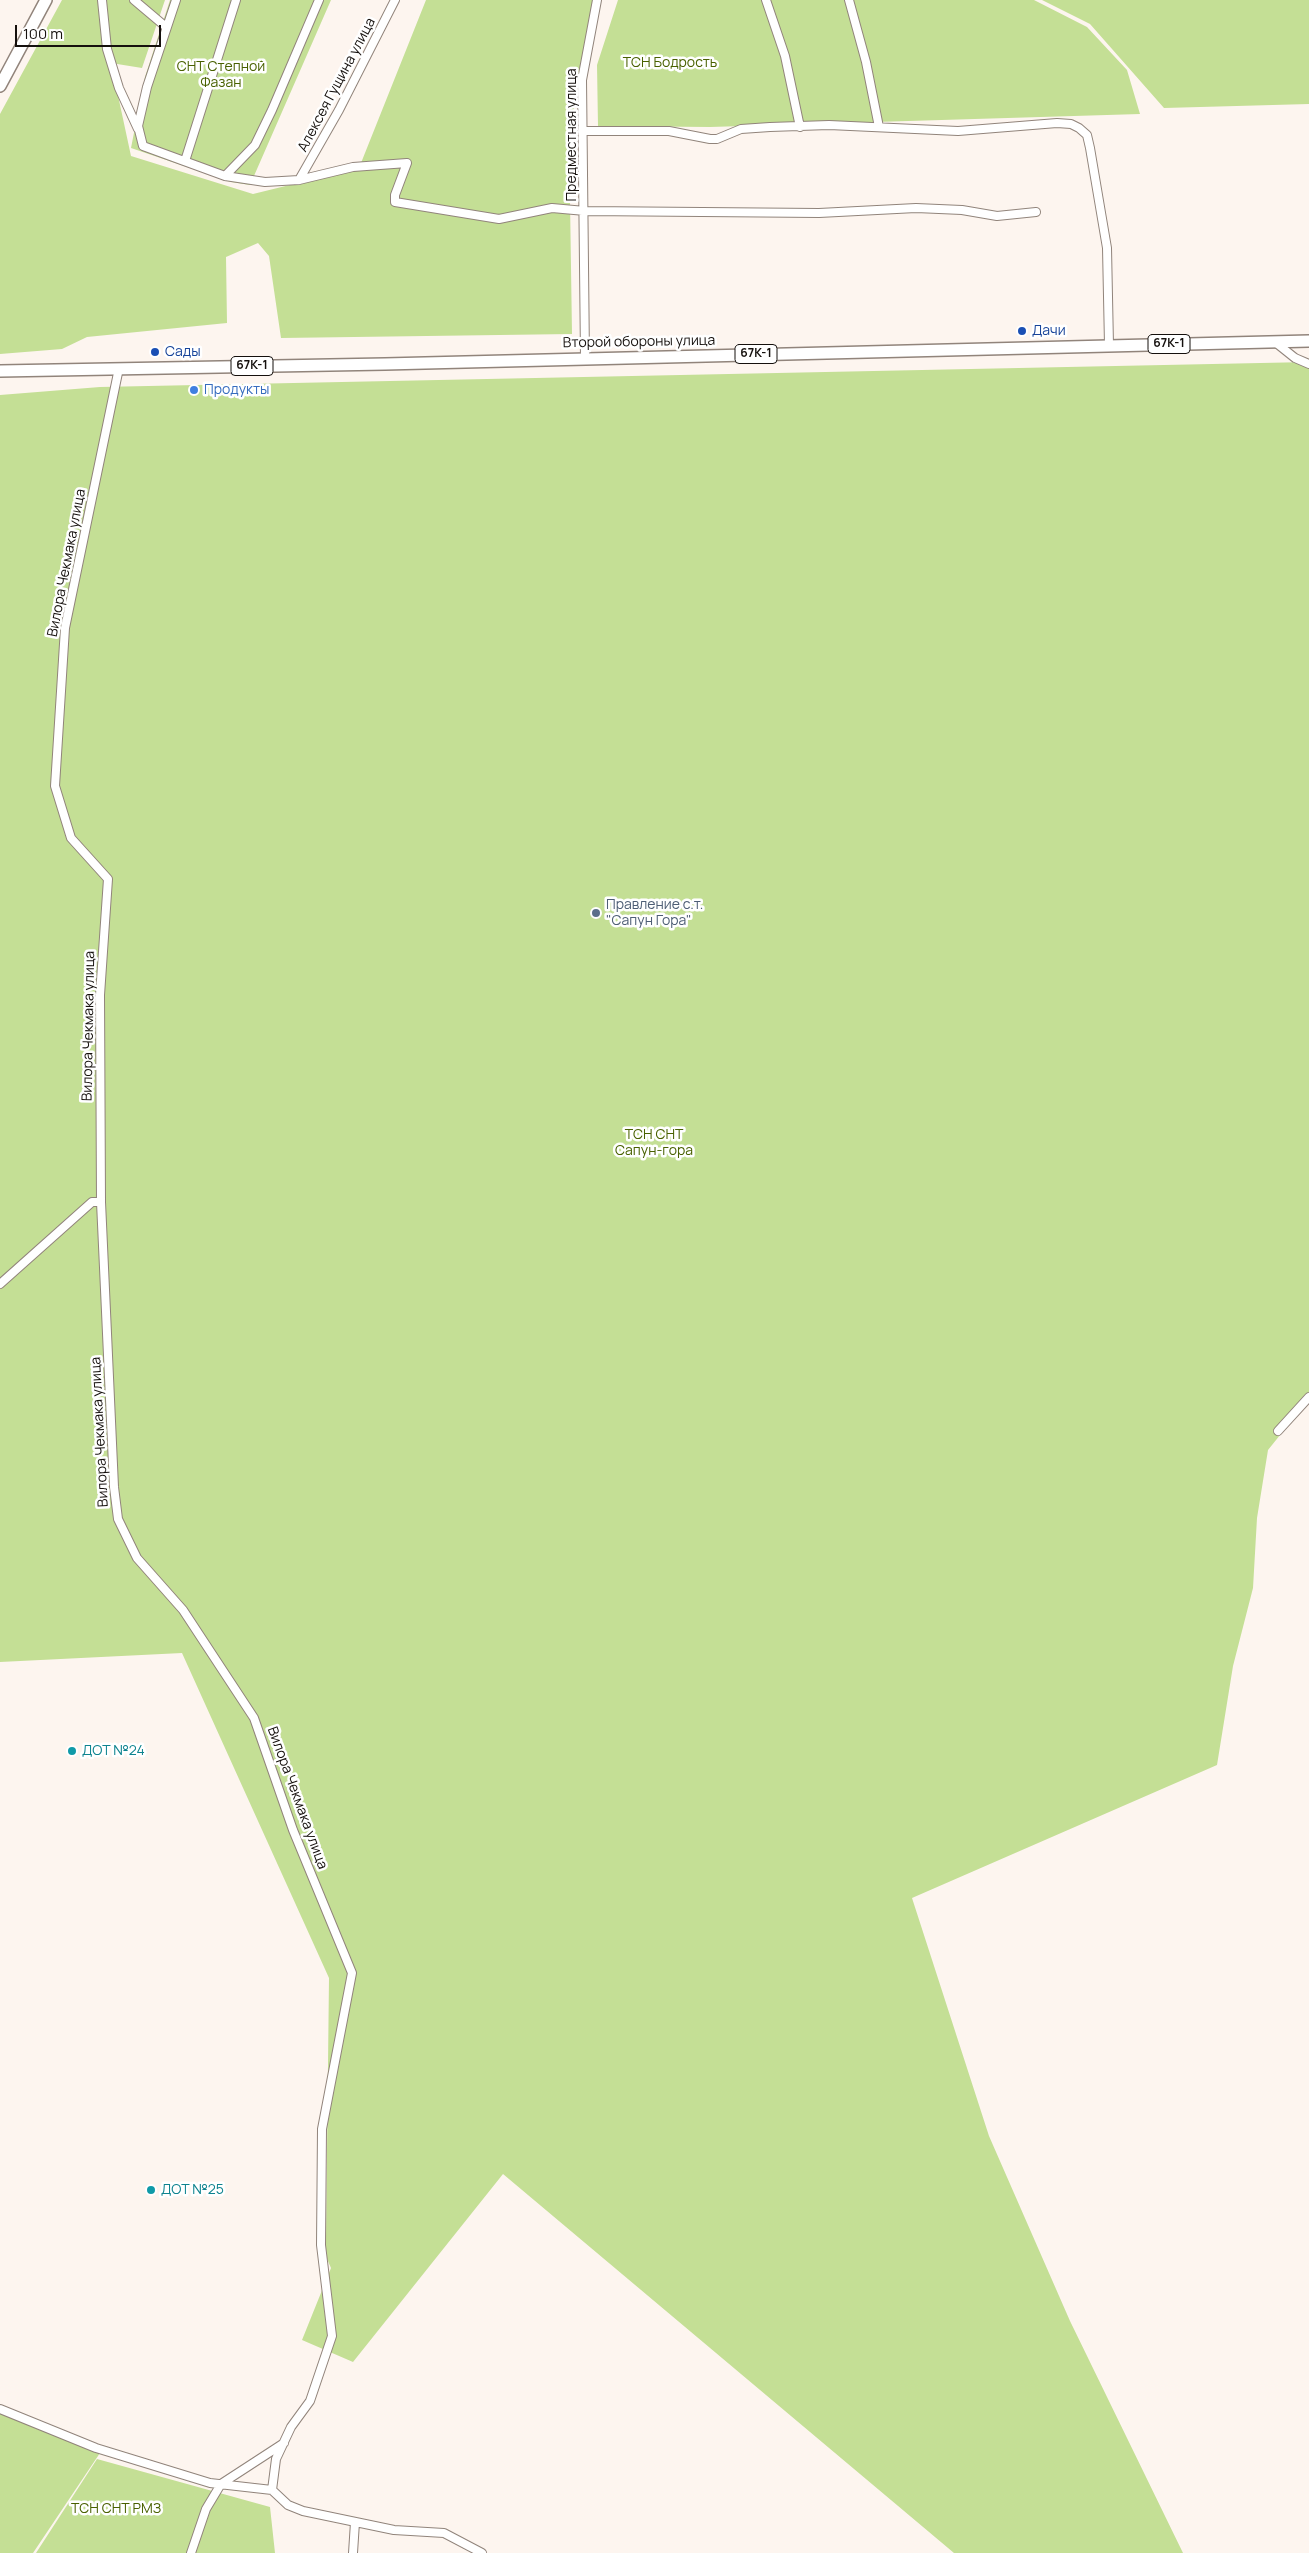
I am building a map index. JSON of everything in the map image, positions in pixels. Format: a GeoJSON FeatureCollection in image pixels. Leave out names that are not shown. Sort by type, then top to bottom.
{"type":"FeatureCollection","features":[{"type":"Feature","properties":{"kind":"main road"},"geometry":{"type":"LineString","coordinates":[[0,86],[46,0]]}},
{"type":"Feature","properties":{"kind":"main road","name":"Второй обороны улица"},"geometry":{"type":"LineString","coordinates":[[0,370],[1309,341]]}},
{"type":"Feature","properties":{"kind":"street"},"geometry":{"type":"LineString","coordinates":[[102,0],[107,49],[119,88],[140,135]]}},
{"type":"Feature","properties":{"kind":"street"},"geometry":{"type":"LineString","coordinates":[[134,0],[166,27]]}},
{"type":"Feature","properties":{"kind":"street"},"geometry":{"type":"LineString","coordinates":[[140,135],[138,126],[147,87],[176,0]]}},
{"type":"Feature","properties":{"kind":"street"},"geometry":{"type":"LineString","coordinates":[[185,161],[236,0]]}},
{"type":"Feature","properties":{"kind":"street"},"geometry":{"type":"LineString","coordinates":[[225,176],[255,145],[319,0]]}},
{"type":"Feature","properties":{"kind":"street","name":"Алексея Гущина улица"},"geometry":{"type":"LineString","coordinates":[[299,180],[339,110],[395,0]]}},
{"type":"Feature","properties":{"kind":"street","name":"Предместная улица"},"geometry":{"type":"LineString","coordinates":[[585,358],[585,211],[582,131],[584,67],[597,0]]}},
{"type":"Feature","properties":{"kind":"street"},"geometry":{"type":"LineString","coordinates":[[766,0],[785,56],[800,127]]}},
{"type":"Feature","properties":{"kind":"street"},"geometry":{"type":"LineString","coordinates":[[849,0],[866,62],[879,127]]}},
{"type":"Feature","properties":{"kind":"street"},"geometry":{"type":"LineString","coordinates":[[582,131],[669,131],[718,139],[741,129],[829,125],[958,131],[1057,123],[1071,124],[1087,134],[1107,248],[1109,345]]}},
{"type":"Feature","properties":{"kind":"street","name":"Предместная улица"},"geometry":{"type":"LineString","coordinates":[[140,135],[143,146],[225,176],[265,182],[299,180],[353,167],[407,163],[395,195],[395,202],[499,219],[552,208],[585,211]]}},
{"type":"Feature","properties":{"kind":"street"},"geometry":{"type":"LineString","coordinates":[[585,211],[818,213],[916,208],[962,210],[997,216],[1036,212]]}},
{"type":"Feature","properties":{"kind":"street"},"geometry":{"type":"LineString","coordinates":[[1275,342],[1295,358],[1309,364]]}},
{"type":"Feature","properties":{"kind":"street","name":"Вилора Чекмака улица"},"geometry":{"type":"LineString","coordinates":[[119,368],[65,628],[55,786],[71,838],[108,879],[100,995],[101,1202],[114,1487],[118,1520],[137,1558],[183,1610],[254,1718],[293,1830],[352,1973],[322,2129],[321,2245],[332,2336],[310,2401],[291,2427],[276,2459],[272,2490]]}},
{"type":"Feature","properties":{"kind":"street"},"geometry":{"type":"LineString","coordinates":[[0,1284],[92,1202],[101,1202]]}},
{"type":"Feature","properties":{"kind":"street"},"geometry":{"type":"LineString","coordinates":[[1278,1431],[1309,1398]]}},
{"type":"Feature","properties":{"kind":"street"},"geometry":{"type":"LineString","coordinates":[[0,2409],[96,2448],[221,2484],[272,2490],[288,2504],[303,2511],[394,2530],[444,2534],[482,2553]]}},
{"type":"Feature","properties":{"kind":"street"},"geometry":{"type":"LineString","coordinates":[[191,2553],[206,2509],[221,2484],[284,2443]]}},
{"type":"Feature","properties":{"kind":"street"},"geometry":{"type":"LineString","coordinates":[[353,2553],[355,2522]]}},
{"type":"Feature","properties":{"kind":"green space"},"geometry":{"type":"Polygon","coordinates":[[[62,0],[165,0],[142,68],[111,63],[131,156],[253,194],[359,168],[426,0],[594,0],[569,134],[572,334],[281,338],[269,256],[258,243],[226,257],[227,323],[87,337],[62,349],[0,354],[0,114],[62,0]]]}},
{"type":"Feature","properties":{"kind":"green space","name":"СНТ Степной Фазан"},"geometry":{"type":"Polygon","coordinates":[[[170,0],[331,0],[250,185],[231,182],[131,148],[145,77],[170,0]]]}},
{"type":"Feature","properties":{"kind":"green space","name":"ТСН Бодрость"},"geometry":{"type":"Polygon","coordinates":[[[618,0],[1034,0],[1087,27],[1127,70],[1140,114],[710,127],[598,126],[597,65],[618,0]]]}},
{"type":"Feature","properties":{"kind":"green space"},"geometry":{"type":"Polygon","coordinates":[[[1042,0],[1309,0],[1309,104],[1164,108],[1090,24],[1042,0]]]}},
{"type":"Feature","properties":{"kind":"green space","name":"ТСН СНТ Сапун-гора"},"geometry":{"type":"Polygon","coordinates":[[[1309,362],[1309,1399],[1268,1450],[1257,1518],[1253,1588],[1233,1666],[1217,1765],[912,1898],[989,2136],[1070,2321],[1183,2553],[954,2553],[503,2174],[353,2362],[302,2340],[331,2268],[321,2245],[326,2237],[329,1978],[182,1653],[0,1662],[0,395],[100,387],[1309,362]]]}},
{"type":"Feature","properties":{"kind":"green space"},"geometry":{"type":"Polygon","coordinates":[[[0,2405],[104,2447],[33,2553],[0,2553],[0,2405]]]}},
{"type":"Feature","properties":{"kind":"green space","name":"ТСН СНТ РМЗ"},"geometry":{"type":"Polygon","coordinates":[[[97,2459],[270,2507],[275,2553],[36,2553],[97,2459]]]}},
{"type":"Feature","properties":{"kind":"place","name":"Дачи"},"geometry":{"type":"Point","coordinates":[1022,331]}},
{"type":"Feature","properties":{"kind":"place","name":"Сады"},"geometry":{"type":"Point","coordinates":[155,352]}},
{"type":"Feature","properties":{"kind":"place","name":"Продукты"},"geometry":{"type":"Point","coordinates":[194,390]}},
{"type":"Feature","properties":{"kind":"place","name":"Правление с.т. \"Сапун Гора\""},"geometry":{"type":"Point","coordinates":[596,913]}},
{"type":"Feature","properties":{"kind":"place","name":"ДОТ №24"},"geometry":{"type":"Point","coordinates":[72,1751]}},
{"type":"Feature","properties":{"kind":"place","name":"ДОТ №25"},"geometry":{"type":"Point","coordinates":[151,2190]}}]}
